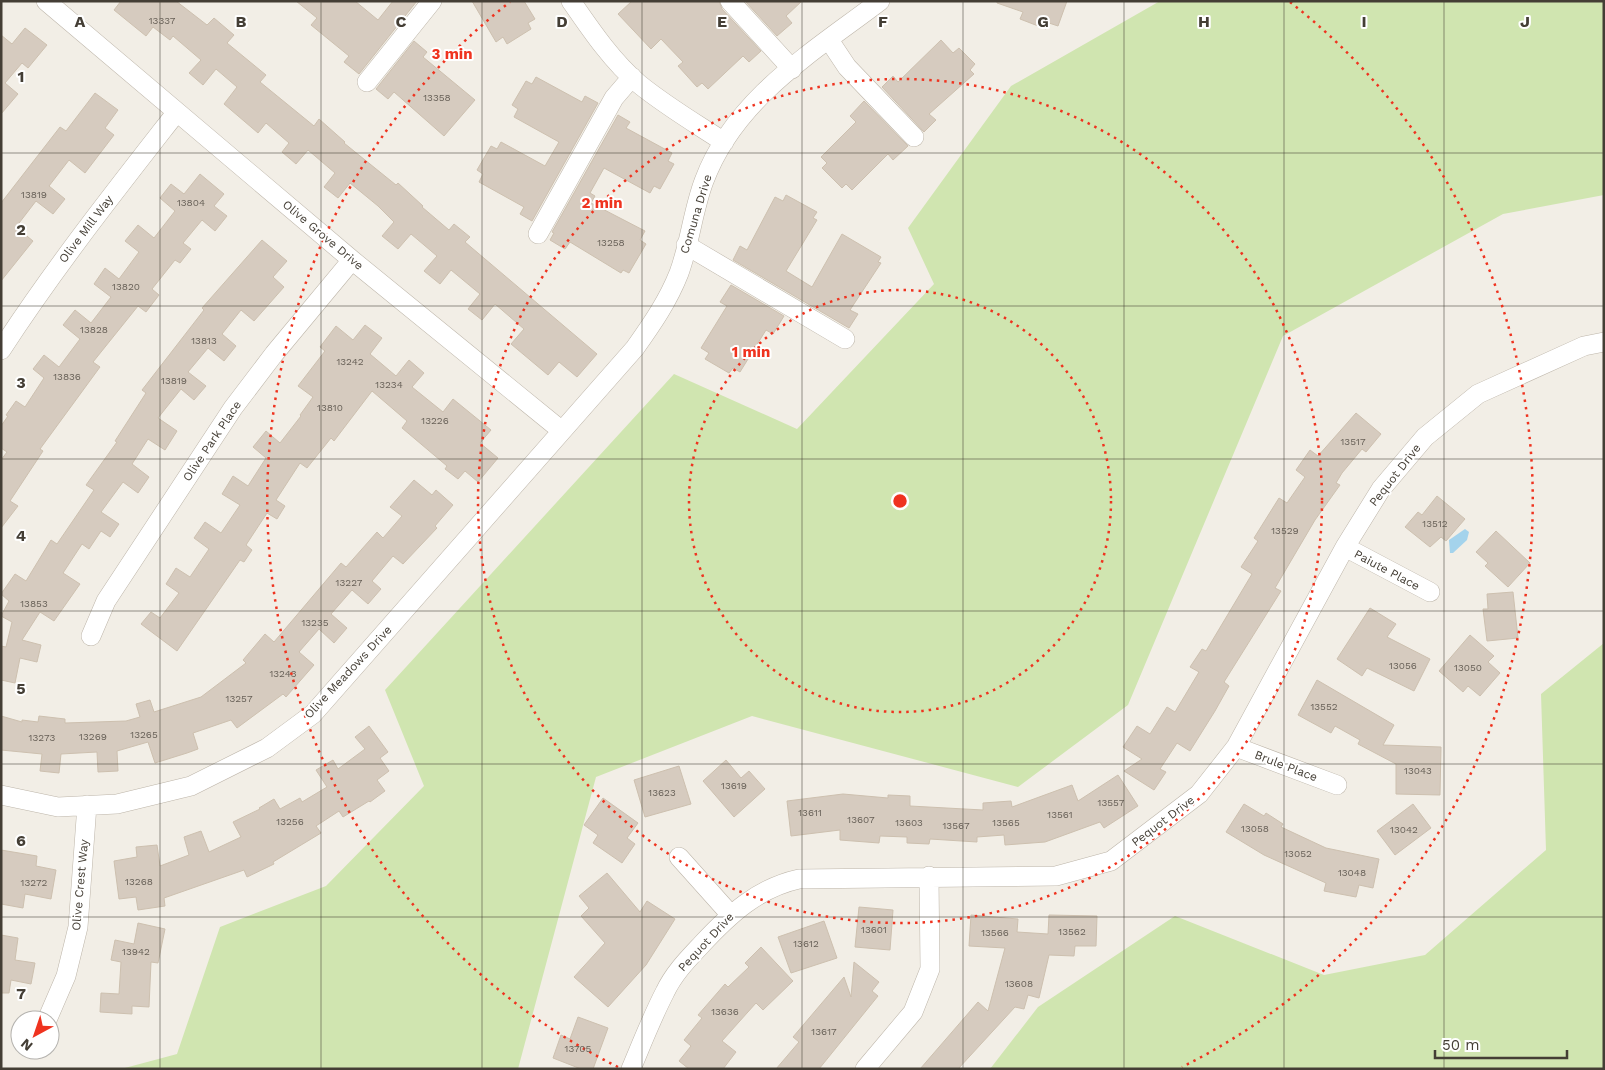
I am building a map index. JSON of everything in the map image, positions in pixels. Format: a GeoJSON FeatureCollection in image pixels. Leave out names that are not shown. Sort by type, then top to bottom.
{"type":"FeatureCollection","features":[{"type":"Feature","properties":{"kind":"street","name":"Olive Grove Drive"},"geometry":{"type":"LineString","coordinates":[[46,1],[176,113],[352,260],[562,431]]}},
{"type":"Feature","properties":{"kind":"street"},"geometry":{"type":"LineString","coordinates":[[367,82],[432,1]]}},
{"type":"Feature","properties":{"kind":"street"},"geometry":{"type":"LineString","coordinates":[[571,1],[609,53],[632,77],[674,110],[724,142]]}},
{"type":"Feature","properties":{"kind":"street"},"geometry":{"type":"LineString","coordinates":[[730,1],[792,69]]}},
{"type":"Feature","properties":{"kind":"street","name":"Comuna Drive"},"geometry":{"type":"LineString","coordinates":[[562,431],[635,348],[663,309],[679,271],[704,180],[740,117],[767,88],[880,1]]}},
{"type":"Feature","properties":{"kind":"street"},"geometry":{"type":"LineString","coordinates":[[829,40],[854,74],[914,137]]}},
{"type":"Feature","properties":{"kind":"street"},"geometry":{"type":"LineString","coordinates":[[538,234],[614,98],[632,77]]}},
{"type":"Feature","properties":{"kind":"street","name":"Olive Mill Way"},"geometry":{"type":"LineString","coordinates":[[1,350],[32,301],[74,244],[176,113]]}},
{"type":"Feature","properties":{"kind":"street"},"geometry":{"type":"LineString","coordinates":[[686,245],[846,339]]}},
{"type":"Feature","properties":{"kind":"street","name":"Olive Park Place"},"geometry":{"type":"LineString","coordinates":[[91,636],[106,601],[234,408],[274,354],[352,260]]}},
{"type":"Feature","properties":{"kind":"street","name":"Pequot Drive"},"geometry":{"type":"LineString","coordinates":[[631,1069],[665,991],[680,967],[730,914],[745,902],[784,882],[799,879],[929,876],[1056,876],[1111,861],[1199,794],[1236,747],[1345,547],[1381,489],[1425,437],[1478,394],[1584,346],[1604,342]]}},
{"type":"Feature","properties":{"kind":"street","name":"Olive Meadows Drive"},"geometry":{"type":"LineString","coordinates":[[1,795],[58,807],[117,804],[191,786],[268,748],[313,714],[562,431]]}},
{"type":"Feature","properties":{"kind":"street","name":"Paiute Place"},"geometry":{"type":"LineString","coordinates":[[1345,547],[1430,592]]}},
{"type":"Feature","properties":{"kind":"street","name":"Brule Place"},"geometry":{"type":"LineString","coordinates":[[1236,747],[1337,785]]}},
{"type":"Feature","properties":{"kind":"street","name":"Olive Crest Way"},"geometry":{"type":"LineString","coordinates":[[51,1010],[66,976],[78,927],[87,805]]}},
{"type":"Feature","properties":{"kind":"street"},"geometry":{"type":"LineString","coordinates":[[679,857],[730,914]]}},
{"type":"Feature","properties":{"kind":"street"},"geometry":{"type":"LineString","coordinates":[[865,1069],[913,1012],[930,968],[929,876]]}},
{"type":"Feature","properties":{"kind":"green space"},"geometry":{"type":"Polygon","coordinates":[[[1160,1],[1604,1],[1604,195],[1503,214],[1283,336],[1128,705],[1018,787],[752,716],[596,777],[518,1069],[121,1069],[177,1054],[220,927],[326,886],[424,786],[385,690],[674,374],[797,429],[934,284],[908,228],[1011,86],[1160,1]]]}},
{"type":"Feature","properties":{"kind":"green space"},"geometry":{"type":"Polygon","coordinates":[[[1604,643],[1604,1069],[990,1069],[1038,1007],[1175,916],[1324,975],[1425,955],[1546,850],[1541,694],[1604,643]]]}},
{"type":"Feature","properties":{"kind":"water"},"geometry":{"type":"Polygon","coordinates":[[[1465,529],[1469,532],[1467,540],[1453,553],[1450,553],[1449,540],[1465,529]]]}},
{"type":"Feature","properties":{"kind":"building"},"geometry":{"type":"Polygon","coordinates":[[[121,1],[176,1],[207,25],[214,18],[234,35],[227,43],[266,75],[260,82],[314,126],[319,119],[344,143],[396,185],[398,183],[449,230],[454,224],[470,237],[465,242],[597,354],[577,377],[559,362],[548,375],[511,344],[524,329],[495,304],[482,320],[468,309],[480,294],[451,270],[440,284],[424,271],[437,256],[411,234],[398,249],[382,236],[394,222],[378,206],[350,183],[338,198],[324,187],[335,173],[308,150],[296,164],[282,152],[289,143],[266,123],[258,133],[224,104],[237,87],[216,69],[203,85],[189,73],[201,60],[173,36],[170,40],[153,27],[146,36],[114,10],[121,1]]]}},
{"type":"Feature","properties":{"kind":"building"},"geometry":{"type":"Polygon","coordinates":[[[296,1],[355,1],[378,20],[393,1],[417,1],[359,74],[344,62],[349,56],[311,25],[317,18],[296,1]]]}},
{"type":"Feature","properties":{"kind":"building"},"geometry":{"type":"Polygon","coordinates":[[[472,1],[524,1],[535,19],[528,23],[531,29],[507,44],[503,37],[496,42],[472,1]]]}},
{"type":"Feature","properties":{"kind":"building"},"geometry":{"type":"Polygon","coordinates":[[[632,1],[719,1],[722,9],[761,51],[749,62],[743,56],[708,89],[702,83],[697,87],[678,66],[683,62],[661,39],[651,49],[618,14],[632,1]]]}},
{"type":"Feature","properties":{"kind":"building"},"geometry":{"type":"Polygon","coordinates":[[[745,1],[802,1],[786,16],[792,23],[777,36],[745,1]]]}},
{"type":"Feature","properties":{"kind":"building"},"geometry":{"type":"Polygon","coordinates":[[[997,1],[1067,1],[1058,26],[1049,23],[1046,29],[1020,19],[1023,12],[997,3],[997,1]]]}},
{"type":"Feature","properties":{"kind":"building"},"geometry":{"type":"Polygon","coordinates":[[[25,28],[47,45],[28,68],[22,63],[5,83],[18,94],[1,114],[1,35],[12,44],[25,28]]]}},
{"type":"Feature","properties":{"kind":"building"},"geometry":{"type":"Polygon","coordinates":[[[941,40],[953,53],[959,48],[975,64],[970,70],[974,74],[929,114],[936,120],[924,132],[882,87],[893,76],[898,82],[941,40]]]}},
{"type":"Feature","properties":{"kind":"building"},"geometry":{"type":"Polygon","coordinates":[[[414,41],[427,52],[423,57],[475,100],[444,136],[394,92],[388,99],[376,89],[414,41]]]}},
{"type":"Feature","properties":{"kind":"building"},"geometry":{"type":"Polygon","coordinates":[[[536,77],[582,102],[585,96],[598,103],[532,221],[520,214],[524,207],[479,182],[483,174],[477,170],[491,146],[497,149],[501,142],[545,166],[559,142],[514,117],[518,109],[512,105],[526,81],[532,84],[536,77]]]}},
{"type":"Feature","properties":{"kind":"building"},"geometry":{"type":"Polygon","coordinates":[[[95,93],[118,110],[105,128],[114,135],[85,173],[69,160],[49,186],[65,199],[53,214],[36,201],[16,227],[33,241],[1,281],[1,203],[60,127],[66,131],[95,93]]]}},
{"type":"Feature","properties":{"kind":"building"},"geometry":{"type":"Polygon","coordinates":[[[864,101],[908,146],[893,160],[888,154],[852,190],[846,184],[842,188],[822,168],[827,163],[821,157],[856,122],[850,116],[864,101]]]}},
{"type":"Feature","properties":{"kind":"building"},"geometry":{"type":"Polygon","coordinates":[[[618,115],[630,122],[626,128],[672,153],[668,161],[674,164],[660,189],[654,186],[650,193],[604,168],[590,193],[595,196],[591,203],[645,231],[640,240],[646,244],[629,273],[623,270],[621,273],[570,242],[565,249],[550,240],[554,233],[552,232],[618,115]]]}},
{"type":"Feature","properties":{"kind":"building"},"geometry":{"type":"Polygon","coordinates":[[[200,174],[224,194],[214,206],[227,216],[215,231],[202,220],[183,243],[191,249],[180,263],[175,260],[152,289],[159,295],[146,312],[138,306],[93,362],[100,367],[40,449],[43,451],[10,501],[18,506],[1,528],[1,460],[7,452],[1,448],[1,426],[8,416],[6,415],[16,401],[25,407],[44,378],[33,369],[44,355],[59,367],[80,339],[63,325],[75,310],[91,323],[111,297],[94,284],[105,268],[119,279],[139,252],[125,241],[138,225],[154,238],[175,211],[160,198],[171,184],[184,194],[200,174]]]}},
{"type":"Feature","properties":{"kind":"building"},"geometry":{"type":"Polygon","coordinates":[[[786,195],[817,212],[813,218],[817,220],[786,271],[812,287],[842,234],[881,257],[878,262],[881,263],[850,310],[858,314],[849,328],[733,260],[740,246],[747,250],[775,197],[783,201],[786,195]]]}},
{"type":"Feature","properties":{"kind":"building"},"geometry":{"type":"Polygon","coordinates":[[[262,240],[287,261],[273,277],[284,287],[254,321],[241,310],[222,334],[236,346],[224,361],[208,348],[188,372],[206,386],[194,400],[181,389],[158,418],[177,431],[165,450],[148,439],[132,464],[149,477],[138,493],[123,482],[101,512],[119,524],[110,537],[101,531],[89,549],[82,544],[63,573],[80,584],[54,621],[40,612],[22,640],[41,645],[37,662],[20,658],[15,683],[1,680],[1,646],[6,647],[12,622],[1,616],[9,601],[1,594],[15,574],[26,581],[51,540],[57,544],[94,490],[86,485],[117,442],[115,441],[146,393],[142,390],[204,310],[202,308],[262,240]]]}},
{"type":"Feature","properties":{"kind":"building"},"geometry":{"type":"Polygon","coordinates":[[[731,285],[784,316],[773,334],[766,330],[740,372],[733,368],[729,373],[705,359],[709,353],[701,348],[727,306],[720,302],[731,285]]]}},
{"type":"Feature","properties":{"kind":"building"},"geometry":{"type":"Polygon","coordinates":[[[365,325],[382,338],[370,354],[396,376],[409,360],[424,373],[412,387],[443,412],[453,399],[491,430],[480,443],[498,458],[478,482],[465,471],[458,479],[445,469],[447,466],[402,428],[407,421],[372,391],[334,441],[331,438],[307,468],[300,463],[276,500],[285,506],[277,519],[267,513],[246,545],[252,550],[244,562],[240,560],[177,651],[141,624],[151,612],[160,618],[179,593],[166,584],[176,568],[190,577],[209,549],[194,538],[205,522],[221,533],[240,505],[222,494],[233,476],[248,486],[266,458],[253,447],[266,431],[280,443],[301,416],[313,397],[298,386],[325,351],[320,347],[336,326],[353,340],[365,325]]]}},
{"type":"Feature","properties":{"kind":"building"},"geometry":{"type":"Polygon","coordinates":[[[1356,413],[1381,434],[1366,452],[1362,449],[1342,473],[1336,483],[1340,485],[1315,520],[1275,588],[1281,591],[1224,682],[1229,686],[1215,711],[1190,751],[1177,743],[1160,769],[1166,772],[1154,790],[1124,771],[1142,759],[1123,747],[1137,726],[1150,734],[1167,707],[1175,712],[1199,672],[1190,667],[1202,649],[1206,651],[1252,574],[1241,567],[1258,541],[1254,538],[1279,498],[1287,503],[1305,477],[1296,470],[1310,450],[1318,456],[1356,413]]]}},
{"type":"Feature","properties":{"kind":"building"},"geometry":{"type":"Polygon","coordinates":[[[414,480],[432,495],[436,490],[453,505],[435,526],[437,528],[403,564],[393,556],[372,581],[381,589],[368,604],[352,590],[331,614],[347,628],[334,643],[319,629],[299,652],[314,665],[286,697],[283,694],[237,728],[231,720],[193,733],[198,749],[187,753],[155,763],[148,742],[117,751],[118,771],[98,772],[97,752],[61,754],[59,773],[40,771],[42,754],[1,750],[1,716],[22,722],[22,720],[38,722],[39,716],[65,719],[65,723],[126,721],[140,717],[136,704],[150,700],[154,712],[201,697],[246,663],[243,660],[265,634],[274,642],[341,563],[346,567],[377,532],[383,538],[402,516],[390,507],[414,480]]]}},
{"type":"Feature","properties":{"kind":"building"},"geometry":{"type":"Polygon","coordinates":[[[1437,496],[1465,519],[1446,541],[1441,537],[1430,547],[1405,527],[1418,512],[1422,515],[1437,496]]]}},
{"type":"Feature","properties":{"kind":"building"},"geometry":{"type":"Polygon","coordinates":[[[1496,531],[1530,563],[1508,587],[1485,566],[1488,563],[1476,552],[1496,531]]]}},
{"type":"Feature","properties":{"kind":"building"},"geometry":{"type":"Polygon","coordinates":[[[1513,592],[1518,638],[1487,641],[1483,609],[1488,609],[1487,594],[1513,592]]]}},
{"type":"Feature","properties":{"kind":"building"},"geometry":{"type":"Polygon","coordinates":[[[1370,608],[1396,624],[1387,637],[1430,659],[1414,691],[1367,668],[1362,676],[1337,659],[1370,608]]]}},
{"type":"Feature","properties":{"kind":"building"},"geometry":{"type":"Polygon","coordinates":[[[1470,635],[1494,656],[1488,662],[1500,673],[1480,696],[1468,686],[1463,692],[1439,671],[1470,635]]]}},
{"type":"Feature","properties":{"kind":"building"},"geometry":{"type":"Polygon","coordinates":[[[1317,680],[1394,725],[1383,745],[1441,747],[1440,795],[1396,794],[1396,764],[1358,744],[1360,740],[1335,726],[1331,733],[1298,715],[1317,680]]]}},
{"type":"Feature","properties":{"kind":"building"},"geometry":{"type":"Polygon","coordinates":[[[369,726],[388,752],[380,758],[389,771],[377,780],[385,791],[370,802],[343,817],[339,811],[316,826],[321,833],[273,862],[274,864],[247,877],[244,870],[164,898],[165,906],[138,910],[136,897],[119,899],[114,861],[137,857],[136,847],[157,845],[160,866],[189,855],[184,837],[201,831],[209,852],[241,837],[233,822],[260,809],[274,799],[280,809],[300,798],[302,802],[327,787],[316,770],[333,760],[338,769],[365,749],[355,737],[369,726]]]}},
{"type":"Feature","properties":{"kind":"building"},"geometry":{"type":"Polygon","coordinates":[[[726,760],[741,778],[749,771],[765,789],[734,817],[703,781],[726,760]]]}},
{"type":"Feature","properties":{"kind":"building"},"geometry":{"type":"Polygon","coordinates":[[[679,766],[691,804],[645,817],[634,780],[679,766]]]}},
{"type":"Feature","properties":{"kind":"building"},"geometry":{"type":"Polygon","coordinates":[[[1118,775],[1138,806],[1104,828],[1100,822],[1045,842],[1005,845],[1004,835],[977,837],[977,842],[930,839],[929,844],[907,843],[907,837],[880,836],[879,843],[840,840],[840,830],[791,836],[787,801],[843,794],[888,798],[888,795],[910,796],[910,806],[983,810],[983,803],[1011,801],[1012,807],[1072,785],[1078,801],[1118,775]]]}},
{"type":"Feature","properties":{"kind":"building"},"geometry":{"type":"Polygon","coordinates":[[[603,798],[638,823],[627,838],[635,844],[622,863],[593,843],[598,835],[584,825],[603,798]]]}},
{"type":"Feature","properties":{"kind":"building"},"geometry":{"type":"Polygon","coordinates":[[[1244,804],[1264,816],[1266,813],[1283,824],[1281,827],[1326,848],[1379,859],[1373,888],[1359,885],[1356,897],[1324,891],[1326,883],[1264,855],[1226,832],[1244,804]]]}},
{"type":"Feature","properties":{"kind":"building"},"geometry":{"type":"Polygon","coordinates":[[[1413,804],[1431,828],[1395,855],[1377,831],[1413,804]]]}},
{"type":"Feature","properties":{"kind":"building"},"geometry":{"type":"Polygon","coordinates":[[[1,850],[37,856],[36,866],[56,870],[51,899],[25,894],[23,908],[1,904],[1,850]]]}},
{"type":"Feature","properties":{"kind":"building"},"geometry":{"type":"Polygon","coordinates":[[[607,873],[640,912],[647,901],[675,919],[646,965],[608,1007],[574,977],[605,943],[581,916],[589,908],[579,896],[607,873]]]}},
{"type":"Feature","properties":{"kind":"building"},"geometry":{"type":"Polygon","coordinates":[[[859,907],[893,910],[890,950],[855,947],[859,907]]]}},
{"type":"Feature","properties":{"kind":"building"},"geometry":{"type":"Polygon","coordinates":[[[971,915],[1018,919],[1017,932],[1048,934],[1049,915],[1097,916],[1096,946],[1075,946],[1074,956],[1049,955],[1039,998],[1028,995],[1024,1009],[1015,1007],[958,1069],[920,1069],[978,1002],[988,1011],[1005,948],[969,946],[971,915]]]}},
{"type":"Feature","properties":{"kind":"building"},"geometry":{"type":"Polygon","coordinates":[[[824,921],[837,958],[791,973],[778,937],[824,921]]]}},
{"type":"Feature","properties":{"kind":"building"},"geometry":{"type":"Polygon","coordinates":[[[138,923],[165,929],[158,963],[151,962],[149,1007],[132,1006],[132,1014],[100,1012],[101,993],[119,994],[121,962],[111,960],[115,940],[134,944],[138,923]]]}},
{"type":"Feature","properties":{"kind":"building"},"geometry":{"type":"Polygon","coordinates":[[[1,935],[18,938],[15,960],[35,963],[31,984],[11,980],[9,993],[1,993],[1,935]]]}},
{"type":"Feature","properties":{"kind":"building"},"geometry":{"type":"Polygon","coordinates":[[[761,947],[793,981],[763,1010],[756,1003],[722,1041],[736,1052],[723,1069],[689,1069],[679,1061],[691,1046],[684,1040],[702,1018],[698,1015],[725,984],[728,987],[749,967],[745,963],[761,947]]]}},
{"type":"Feature","properties":{"kind":"building"},"geometry":{"type":"Polygon","coordinates":[[[854,962],[879,982],[872,991],[878,996],[819,1069],[776,1069],[799,1042],[793,1037],[844,977],[851,997],[854,962]]]}},
{"type":"Feature","properties":{"kind":"building"},"geometry":{"type":"Polygon","coordinates":[[[578,1017],[608,1028],[593,1069],[581,1069],[553,1058],[561,1035],[570,1039],[578,1017]]]}}]}
